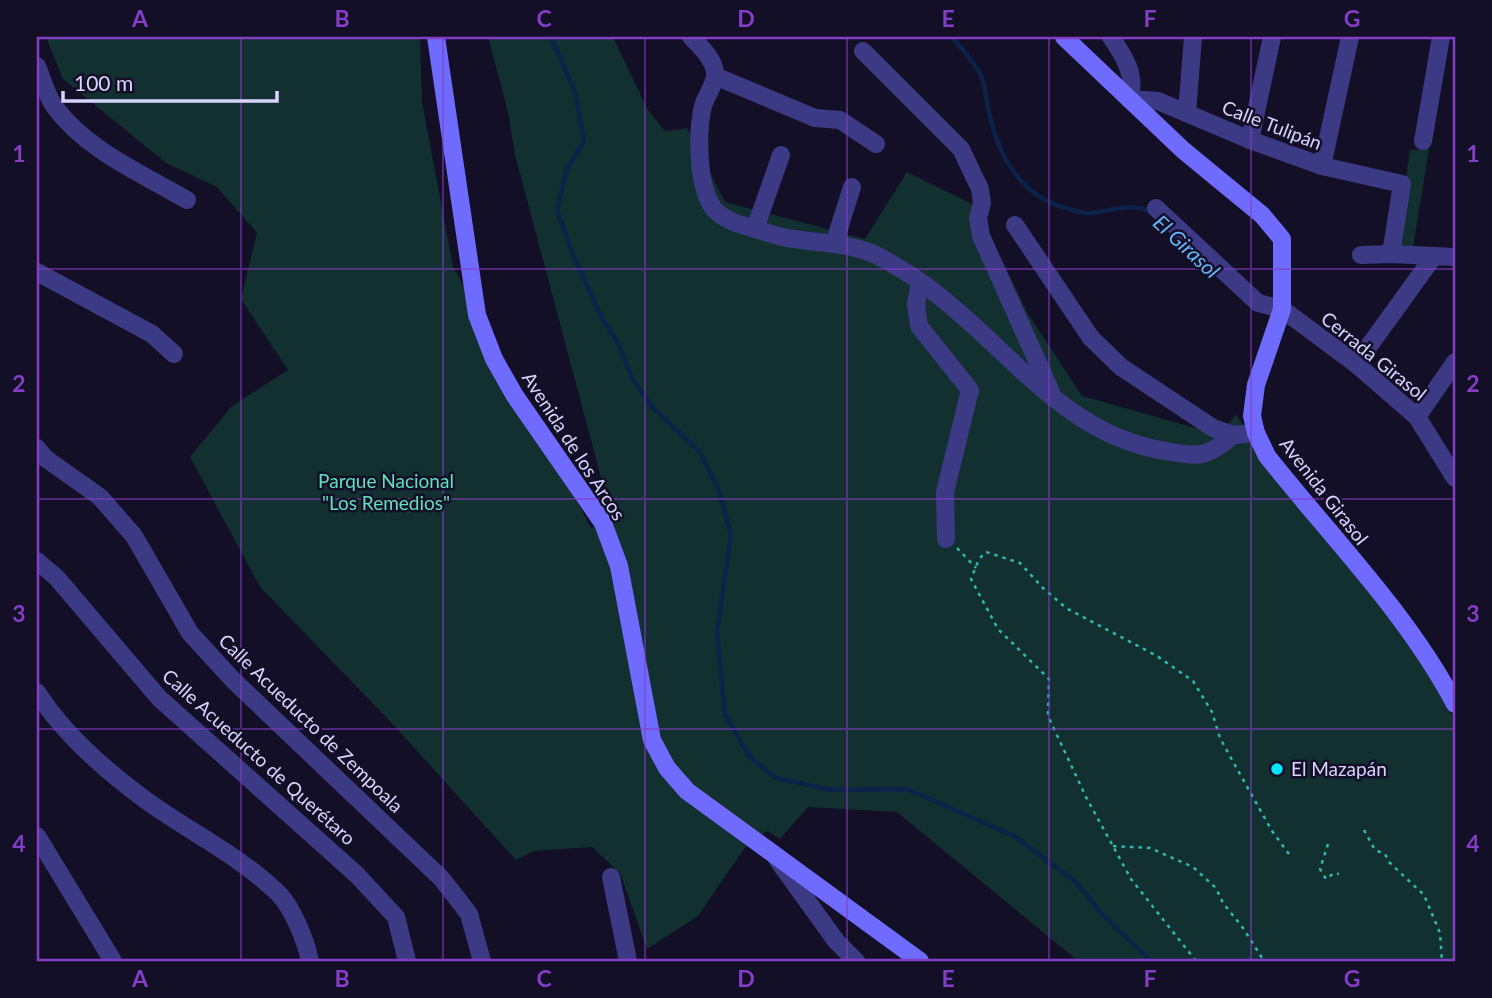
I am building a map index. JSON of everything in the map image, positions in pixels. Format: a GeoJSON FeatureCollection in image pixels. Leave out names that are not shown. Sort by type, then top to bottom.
{"type":"FeatureCollection","features":[{"type":"Feature","properties":{"kind":"main road","name":"Avenida de los Arcos"},"geometry":{"type":"LineString","coordinates":[[436,37],[477,314],[494,359],[515,396],[603,523],[619,566],[652,740],[667,768],[687,791],[920,961]]}},
{"type":"Feature","properties":{"kind":"main road","name":"Avenida Girasol"},"geometry":{"type":"LineString","coordinates":[[1064,37],[1183,150],[1276,229],[1282,239],[1282,309],[1256,385],[1252,416],[1256,433],[1267,456],[1402,621],[1441,677],[1455,704]]}},
{"type":"Feature","properties":{"kind":"street"},"geometry":{"type":"LineString","coordinates":[[691,37],[710,58],[715,76],[703,106],[700,134],[702,184],[713,208],[722,216],[732,222],[784,238],[834,244],[878,256],[934,292],[1055,401],[1095,427],[1141,448],[1193,456],[1214,451],[1233,435]]}},
{"type":"Feature","properties":{"kind":"street"},"geometry":{"type":"LineString","coordinates":[[1111,37],[1130,71],[1133,86],[1129,99]]}},
{"type":"Feature","properties":{"kind":"street"},"geometry":{"type":"LineString","coordinates":[[1187,113],[1194,37]]}},
{"type":"Feature","properties":{"kind":"street"},"geometry":{"type":"LineString","coordinates":[[1250,140],[1272,37]]}},
{"type":"Feature","properties":{"kind":"street"},"geometry":{"type":"LineString","coordinates":[[1322,166],[1350,37]]}},
{"type":"Feature","properties":{"kind":"street"},"geometry":{"type":"LineString","coordinates":[[1423,141],[1441,37]]}},
{"type":"Feature","properties":{"kind":"street"},"geometry":{"type":"LineString","coordinates":[[863,51],[961,149],[980,189],[982,203],[978,219],[981,236],[1055,401]]}},
{"type":"Feature","properties":{"kind":"street"},"geometry":{"type":"LineString","coordinates":[[37,66],[52,104],[72,127],[100,150],[187,200]]}},
{"type":"Feature","properties":{"kind":"street"},"geometry":{"type":"LineString","coordinates":[[715,76],[816,118],[840,120],[876,144]]}},
{"type":"Feature","properties":{"kind":"street","name":"Calle Tulipán"},"geometry":{"type":"LineString","coordinates":[[1129,99],[1158,102],[1322,166],[1402,184],[1391,254]]}},
{"type":"Feature","properties":{"kind":"street"},"geometry":{"type":"LineString","coordinates":[[754,229],[780,155]]}},
{"type":"Feature","properties":{"kind":"street"},"geometry":{"type":"LineString","coordinates":[[834,244],[852,187]]}},
{"type":"Feature","properties":{"kind":"street"},"geometry":{"type":"LineString","coordinates":[[1156,208],[1258,303],[1282,309]]}},
{"type":"Feature","properties":{"kind":"street"},"geometry":{"type":"LineString","coordinates":[[1015,225],[1091,338],[1121,367],[1213,428],[1233,435],[1256,433]]}},
{"type":"Feature","properties":{"kind":"street"},"geometry":{"type":"LineString","coordinates":[[1361,256],[1391,254],[1455,257]]}},
{"type":"Feature","properties":{"kind":"street"},"geometry":{"type":"LineString","coordinates":[[1356,365],[1434,257]]}},
{"type":"Feature","properties":{"kind":"street"},"geometry":{"type":"LineString","coordinates":[[37,272],[152,334],[174,354]]}},
{"type":"Feature","properties":{"kind":"street"},"geometry":{"type":"LineString","coordinates":[[920,282],[916,304],[919,326],[970,390],[944,492],[946,539]]}},
{"type":"Feature","properties":{"kind":"street","name":"Cerrada Girasol"},"geometry":{"type":"LineString","coordinates":[[1282,309],[1356,365],[1417,417],[1455,478]]}},
{"type":"Feature","properties":{"kind":"street"},"geometry":{"type":"LineString","coordinates":[[1417,417],[1455,362]]}},
{"type":"Feature","properties":{"kind":"street","name":"Calle Acueducto de Zempoala"},"geometry":{"type":"LineString","coordinates":[[40,454],[100,497],[134,536],[190,633],[233,680],[442,878],[469,914],[482,961]]}},
{"type":"Feature","properties":{"kind":"street","name":"Calle Acueducto de Querétaro"},"geometry":{"type":"LineString","coordinates":[[37,561],[57,578],[159,698],[357,875],[396,917],[407,961]]}},
{"type":"Feature","properties":{"kind":"street"},"geometry":{"type":"LineString","coordinates":[[37,692],[53,717],[111,772],[148,801],[226,852],[280,895],[306,941],[310,961]]}},
{"type":"Feature","properties":{"kind":"street"},"geometry":{"type":"LineString","coordinates":[[37,836],[113,961]]}},
{"type":"Feature","properties":{"kind":"street"},"geometry":{"type":"LineString","coordinates":[[771,851],[836,942],[856,961]]}},
{"type":"Feature","properties":{"kind":"street"},"geometry":{"type":"LineString","coordinates":[[611,877],[628,961]]}},
{"type":"Feature","properties":{"kind":"path"},"geometry":{"type":"LineString","coordinates":[[946,539],[976,568]]}},
{"type":"Feature","properties":{"kind":"path"},"geometry":{"type":"LineString","coordinates":[[1196,961],[1131,879],[1086,797],[1048,716],[1049,680],[998,629],[971,579],[986,552],[1020,563],[1066,608],[1157,656],[1194,681],[1212,712],[1220,738],[1272,831],[1289,854]]}},
{"type":"Feature","properties":{"kind":"path"},"geometry":{"type":"LineString","coordinates":[[1364,830],[1375,850],[1385,854],[1389,862],[1398,867],[1424,895],[1440,933],[1442,961]]}},
{"type":"Feature","properties":{"kind":"path"},"geometry":{"type":"LineString","coordinates":[[1328,844],[1320,869],[1326,879],[1334,873],[1339,874]]}},
{"type":"Feature","properties":{"kind":"path"},"geometry":{"type":"LineString","coordinates":[[1113,846],[1150,848],[1193,867],[1216,888],[1223,903],[1264,961]]}},
{"type":"Feature","properties":{"kind":"green space","name":"Parque Nacional \"Los Remedios\""},"geometry":{"type":"Polygon","coordinates":[[[46,37],[420,37],[422,102],[453,266],[591,528],[612,519],[515,155],[508,112],[488,37],[613,37],[648,110],[665,131],[687,128],[725,202],[865,239],[907,172],[976,206],[1028,314],[1082,396],[1217,434],[1236,415],[1418,656],[1455,721],[1455,961],[1078,961],[897,812],[808,807],[780,839],[768,831],[748,843],[698,916],[647,949],[620,873],[592,847],[533,851],[516,860],[388,719],[260,587],[190,457],[232,406],[288,370],[241,299],[257,233],[217,187],[166,163],[63,79],[46,37]]]}},
{"type":"Feature","properties":{"kind":"green space"},"geometry":{"type":"Polygon","coordinates":[[[1429,149],[1413,247],[1396,246],[1410,150],[1429,149]]]}},
{"type":"Feature","properties":{"kind":"waterway"},"geometry":{"type":"LineString","coordinates":[[551,37],[575,92],[584,141],[567,169],[557,210],[572,253],[603,320],[618,343],[632,378],[652,407],[699,451],[718,488],[731,535],[717,631],[725,715],[750,757],[776,778],[831,790],[907,789],[1014,836],[1076,882],[1101,913],[1151,961]]}},
{"type":"Feature","properties":{"kind":"waterway","name":"El Girasol"},"geometry":{"type":"LineString","coordinates":[[952,37],[981,76],[989,113],[1004,155],[1011,168],[1030,190],[1056,205],[1080,212],[1129,207],[1151,213]]}},
{"type":"Feature","properties":{"kind":"place","name":"El Mazapán"},"geometry":{"type":"Point","coordinates":[1277,769]}}]}
